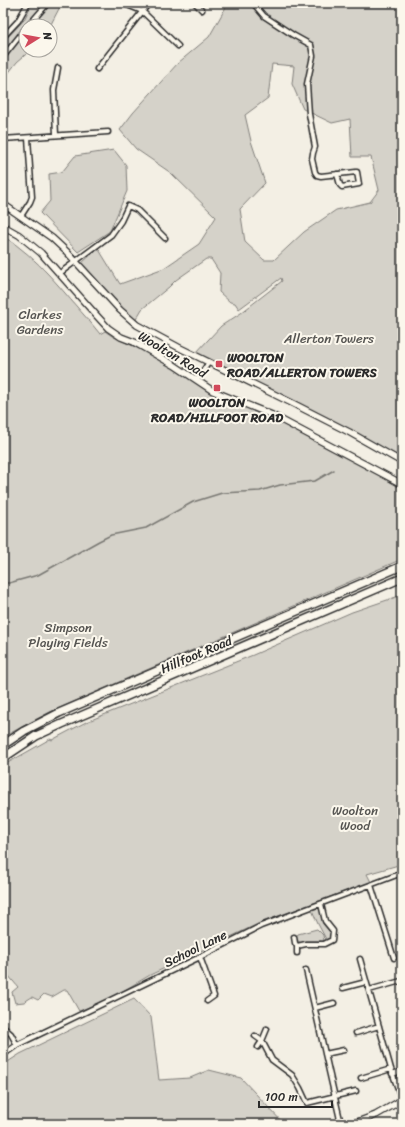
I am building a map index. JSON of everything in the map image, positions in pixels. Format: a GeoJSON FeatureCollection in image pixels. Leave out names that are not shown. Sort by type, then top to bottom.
{"type":"FeatureCollection","features":[{"type":"Feature","properties":{"kind":"highway","name":"Hillfoot Road"},"geometry":{"type":"LineString","coordinates":[[3,745],[24,731],[59,713],[402,566]]}},
{"type":"Feature","properties":{"kind":"highway","name":"Hillfoot Road"},"geometry":{"type":"LineString","coordinates":[[3,758],[36,736],[62,724],[402,578]]}},
{"type":"Feature","properties":{"kind":"main road","name":"Woolton Road"},"geometry":{"type":"LineString","coordinates":[[3,204],[52,238],[120,310],[137,325],[163,340],[328,421],[402,462]]}},
{"type":"Feature","properties":{"kind":"main road","name":"Woolton Road"},"geometry":{"type":"LineString","coordinates":[[3,226],[19,235],[41,253],[108,328],[121,337],[134,342],[174,365],[213,391],[272,415],[402,484]]}},
{"type":"Feature","properties":{"kind":"main road"},"geometry":{"type":"LineString","coordinates":[[352,1124],[376,1115],[402,1100]]}},
{"type":"Feature","properties":{"kind":"street"},"geometry":{"type":"LineString","coordinates":[[3,37],[18,21],[28,3]]}},
{"type":"Feature","properties":{"kind":"street"},"geometry":{"type":"LineString","coordinates":[[35,18],[48,3]]}},
{"type":"Feature","properties":{"kind":"street"},"geometry":{"type":"LineString","coordinates":[[122,3],[142,11],[178,46]]}},
{"type":"Feature","properties":{"kind":"street"},"geometry":{"type":"LineString","coordinates":[[97,69],[149,3]]}},
{"type":"Feature","properties":{"kind":"street"},"geometry":{"type":"LineString","coordinates":[[195,3],[202,10]]}},
{"type":"Feature","properties":{"kind":"street"},"geometry":{"type":"LineString","coordinates":[[253,3],[264,16],[311,45],[313,56],[307,84],[309,114],[315,148],[312,160],[314,172],[321,176],[337,174],[358,172],[358,184],[342,187],[337,174]]}},
{"type":"Feature","properties":{"kind":"street"},"geometry":{"type":"LineString","coordinates":[[3,57],[18,38]]}},
{"type":"Feature","properties":{"kind":"street"},"geometry":{"type":"LineString","coordinates":[[56,135],[54,90],[58,68]]}},
{"type":"Feature","properties":{"kind":"street"},"geometry":{"type":"LineString","coordinates":[[3,139],[108,132]]}},
{"type":"Feature","properties":{"kind":"street"},"geometry":{"type":"LineString","coordinates":[[21,216],[32,197],[28,138]]}},
{"type":"Feature","properties":{"kind":"street"},"geometry":{"type":"LineString","coordinates":[[60,273],[111,235],[121,221],[128,206],[137,210],[165,238]]}},
{"type":"Feature","properties":{"kind":"street"},"geometry":{"type":"LineString","coordinates":[[197,380],[208,362]]}},
{"type":"Feature","properties":{"kind":"street","name":"School Lane"},"geometry":{"type":"LineString","coordinates":[[3,1055],[17,1045],[261,926],[402,873]]}},
{"type":"Feature","properties":{"kind":"street"},"geometry":{"type":"LineString","coordinates":[[371,885],[394,958]]}},
{"type":"Feature","properties":{"kind":"street"},"geometry":{"type":"LineString","coordinates":[[297,946],[306,944],[324,944],[332,940],[333,931],[324,921],[321,904]]}},
{"type":"Feature","properties":{"kind":"street"},"geometry":{"type":"LineString","coordinates":[[294,937],[297,946],[297,954]]}},
{"type":"Feature","properties":{"kind":"street"},"geometry":{"type":"LineString","coordinates":[[200,957],[214,996],[207,1001]]}},
{"type":"Feature","properties":{"kind":"street"},"geometry":{"type":"LineString","coordinates":[[360,959],[392,1074],[402,1100]]}},
{"type":"Feature","properties":{"kind":"street"},"geometry":{"type":"LineString","coordinates":[[306,970],[341,1124]]}},
{"type":"Feature","properties":{"kind":"street"},"geometry":{"type":"LineString","coordinates":[[369,990],[401,981]]}},
{"type":"Feature","properties":{"kind":"street"},"geometry":{"type":"LineString","coordinates":[[342,988],[366,982]]}},
{"type":"Feature","properties":{"kind":"street"},"geometry":{"type":"LineString","coordinates":[[314,1008],[334,1003]]}},
{"type":"Feature","properties":{"kind":"street"},"geometry":{"type":"LineString","coordinates":[[356,1032],[379,1026]]}},
{"type":"Feature","properties":{"kind":"street"},"geometry":{"type":"LineString","coordinates":[[3,1027],[11,1034],[17,1045]]}},
{"type":"Feature","properties":{"kind":"street"},"geometry":{"type":"LineString","coordinates":[[258,1047],[267,1029]]}},
{"type":"Feature","properties":{"kind":"street"},"geometry":{"type":"LineString","coordinates":[[255,1036],[262,1041],[272,1060],[292,1075],[307,1103],[356,1091]]}},
{"type":"Feature","properties":{"kind":"street"},"geometry":{"type":"LineString","coordinates":[[325,1054],[344,1050]]}},
{"type":"Feature","properties":{"kind":"street"},"geometry":{"type":"LineString","coordinates":[[362,1078],[391,1069]]}},
{"type":"Feature","properties":{"kind":"street"},"geometry":{"type":"LineString","coordinates":[[392,1074],[402,1071]]}},
{"type":"Feature","properties":{"kind":"green space"},"geometry":{"type":"Polygon","coordinates":[[[32,3],[62,3],[54,18],[25,18],[32,3]]]}},
{"type":"Feature","properties":{"kind":"green space","name":"Allerton Towers"},"geometry":{"type":"Polygon","coordinates":[[[227,3],[402,3],[402,460],[195,354],[221,326],[241,313],[282,281],[281,278],[239,309],[235,303],[230,302],[219,292],[220,273],[211,259],[206,259],[176,280],[142,309],[135,321],[81,264],[98,248],[120,284],[164,268],[199,244],[216,217],[171,173],[136,149],[120,130],[133,113],[178,63],[209,37],[227,3]],[[272,64],[268,98],[245,115],[251,141],[265,183],[240,209],[245,242],[264,260],[274,260],[304,232],[336,210],[370,202],[379,190],[371,157],[352,157],[350,119],[332,123],[303,109],[292,84],[294,66],[272,64]]]}},
{"type":"Feature","properties":{"kind":"green space"},"geometry":{"type":"Polygon","coordinates":[[[18,26],[18,58],[22,58],[3,80],[3,42],[18,26]]]}},
{"type":"Feature","properties":{"kind":"green space"},"geometry":{"type":"Polygon","coordinates":[[[114,150],[126,165],[127,191],[110,231],[78,252],[40,213],[50,201],[49,174],[62,172],[75,156],[114,150]]]}},
{"type":"Feature","properties":{"kind":"green space"},"geometry":{"type":"Polygon","coordinates":[[[3,236],[39,265],[100,334],[105,331],[112,336],[173,365],[211,392],[269,416],[374,472],[402,489],[402,559],[50,712],[3,737],[3,236]]]}},
{"type":"Feature","properties":{"kind":"green space","name":"Woolton Wood"},"geometry":{"type":"Polygon","coordinates":[[[402,595],[402,864],[367,874],[371,882],[262,922],[150,975],[111,998],[79,1011],[67,990],[64,990],[52,997],[44,994],[38,1000],[32,997],[24,1002],[15,1003],[12,992],[18,987],[3,969],[3,771],[6,768],[4,765],[50,739],[52,740],[86,722],[253,655],[352,612],[402,595]]]}},
{"type":"Feature","properties":{"kind":"green space"},"geometry":{"type":"Polygon","coordinates":[[[318,908],[320,909],[323,924],[331,933],[331,937],[327,941],[312,910],[318,908]]]}},
{"type":"Feature","properties":{"kind":"green space"},"geometry":{"type":"Polygon","coordinates":[[[317,929],[323,935],[324,941],[305,941],[301,943],[297,940],[296,937],[298,934],[317,929]]]}},
{"type":"Feature","properties":{"kind":"green space"},"geometry":{"type":"Polygon","coordinates":[[[134,999],[151,1017],[159,1080],[190,1078],[209,1070],[241,1078],[284,1124],[3,1124],[3,1065],[20,1054],[134,999]]]}},
{"type":"Feature","properties":{"kind":"waterway"},"geometry":{"type":"LineString","coordinates":[[3,583],[9,583],[38,575],[111,535],[146,528],[193,502],[222,493],[260,491],[280,485],[315,481],[334,470]]}},
{"type":"Feature","properties":{"kind":"place","name":"WOOLTON ROAD/ALLERTON TOWERS"},"geometry":{"type":"Point","coordinates":[219,364]}},
{"type":"Feature","properties":{"kind":"place","name":"WOOLTON ROAD/HILLFOOT ROAD"},"geometry":{"type":"Point","coordinates":[217,388]}},
{"type":"Feature","properties":{"kind":"park label","name":"Clarkes Gardens"},"geometry":{"type":"Point","coordinates":[40,322]}},
{"type":"Feature","properties":{"kind":"park label","name":"Simpson Playing Fields"},"geometry":{"type":"Point","coordinates":[68,634]}}]}
